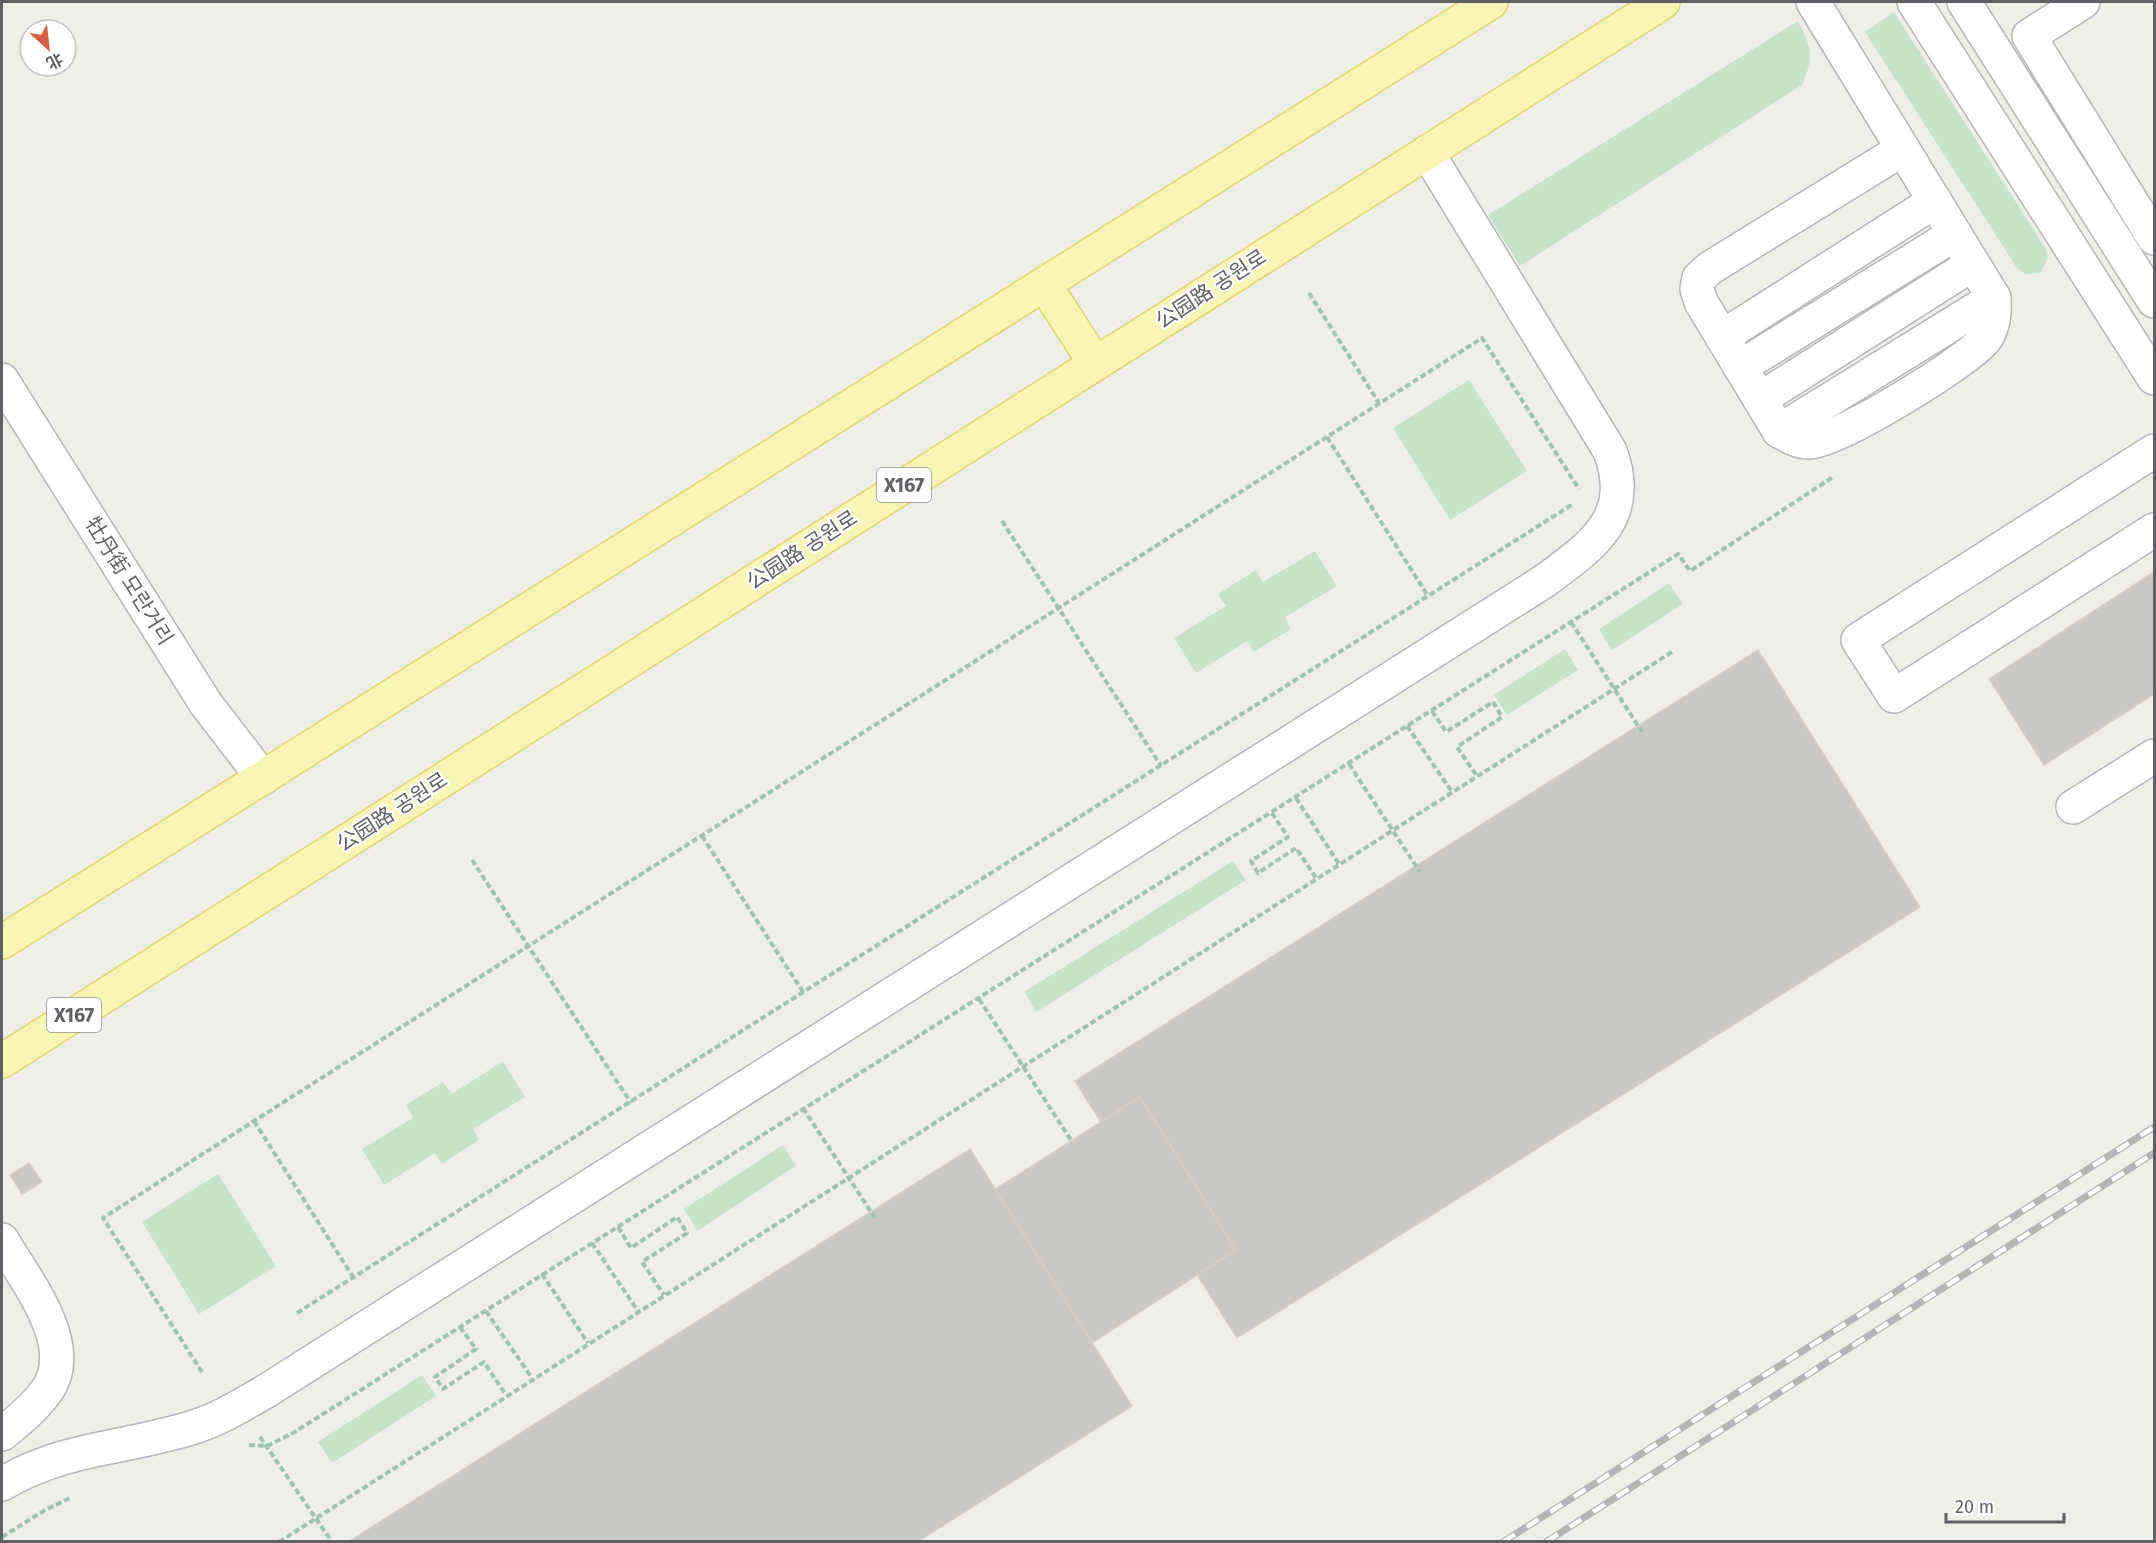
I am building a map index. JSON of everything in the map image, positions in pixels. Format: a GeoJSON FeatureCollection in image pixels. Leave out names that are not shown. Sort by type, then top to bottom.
{"type":"FeatureCollection","features":[{"type":"Feature","properties":{"kind":"main road"},"geometry":{"type":"LineString","coordinates":[[2,942],[1491,2]]}},
{"type":"Feature","properties":{"kind":"main road","name":"公园路 공원로"},"geometry":{"type":"LineString","coordinates":[[2,1061],[1663,2]]}},
{"type":"Feature","properties":{"kind":"main road"},"geometry":{"type":"LineString","coordinates":[[1044,284],[1095,363]]}},
{"type":"Feature","properties":{"kind":"street"},"geometry":{"type":"LineString","coordinates":[[1813,2],[1935,201],[1994,298],[1779,431],[1701,302],[1697,289],[1699,278],[1710,268],[1903,149]]}},
{"type":"Feature","properties":{"kind":"street"},"geometry":{"type":"LineString","coordinates":[[1914,2],[2154,378]]}},
{"type":"Feature","properties":{"kind":"street"},"geometry":{"type":"LineString","coordinates":[[1964,2],[2154,301]]}},
{"type":"Feature","properties":{"kind":"street"},"geometry":{"type":"LineString","coordinates":[[2083,2],[2029,36],[2154,238]]}},
{"type":"Feature","properties":{"kind":"street"},"geometry":{"type":"LineString","coordinates":[[2,1484],[52,1459],[193,1427],[226,1415],[1543,582],[1597,541],[1609,523],[1619,486],[1610,451],[1427,152]]}},
{"type":"Feature","properties":{"kind":"street"},"geometry":{"type":"LineString","coordinates":[[1722,337],[1935,201]]}},
{"type":"Feature","properties":{"kind":"street"},"geometry":{"type":"LineString","coordinates":[[1740,368],[1955,234]]}},
{"type":"Feature","properties":{"kind":"street"},"geometry":{"type":"LineString","coordinates":[[1760,399],[1973,264]]}},
{"type":"Feature","properties":{"kind":"street","name":"牡丹街 모란거리"},"geometry":{"type":"LineString","coordinates":[[2,380],[206,704],[263,777]]}},
{"type":"Feature","properties":{"kind":"street"},"geometry":{"type":"LineString","coordinates":[[2154,451],[1858,640],[1894,696],[2154,530]]}},
{"type":"Feature","properties":{"kind":"street"},"geometry":{"type":"LineString","coordinates":[[2073,807],[2154,756]]}},
{"type":"Feature","properties":{"kind":"street"},"geometry":{"type":"LineString","coordinates":[[2,1240],[55,1334],[58,1359],[47,1392],[2,1434]]}},
{"type":"Feature","properties":{"kind":"path"},"geometry":{"type":"LineString","coordinates":[[1309,293],[1379,403]]}},
{"type":"Feature","properties":{"kind":"path"},"geometry":{"type":"LineString","coordinates":[[202,1372],[103,1218],[1379,403],[1482,338],[1584,497]]}},
{"type":"Feature","properties":{"kind":"path"},"geometry":{"type":"LineString","coordinates":[[1327,437],[1428,596]]}},
{"type":"Feature","properties":{"kind":"path"},"geometry":{"type":"LineString","coordinates":[[241,1448],[251,1445],[267,1446],[293,1433],[1678,554],[1690,571],[1839,473]]}},
{"type":"Feature","properties":{"kind":"path"},"geometry":{"type":"LineString","coordinates":[[297,1313],[1617,476]]}},
{"type":"Feature","properties":{"kind":"path"},"geometry":{"type":"LineString","coordinates":[[1002,521],[1161,766]]}},
{"type":"Feature","properties":{"kind":"path"},"geometry":{"type":"LineString","coordinates":[[1571,622],[1642,732]]}},
{"type":"Feature","properties":{"kind":"path"},"geometry":{"type":"LineString","coordinates":[[279,1542],[532,1378],[1672,652]]}},
{"type":"Feature","properties":{"kind":"path"},"geometry":{"type":"LineString","coordinates":[[1432,711],[1446,732],[1493,702],[1502,717],[1458,747],[1477,777]]}},
{"type":"Feature","properties":{"kind":"path"},"geometry":{"type":"LineString","coordinates":[[1407,726],[1452,792]]}},
{"type":"Feature","properties":{"kind":"path"},"geometry":{"type":"LineString","coordinates":[[1348,764],[1420,872]]}},
{"type":"Feature","properties":{"kind":"path"},"geometry":{"type":"LineString","coordinates":[[1296,798],[1339,864]]}},
{"type":"Feature","properties":{"kind":"path"},"geometry":{"type":"LineString","coordinates":[[1272,813],[1288,837],[1251,861],[1258,873],[1296,848],[1316,878]]}},
{"type":"Feature","properties":{"kind":"path"},"geometry":{"type":"LineString","coordinates":[[702,836],[803,992]]}},
{"type":"Feature","properties":{"kind":"path"},"geometry":{"type":"LineString","coordinates":[[472,860],[631,1103]]}},
{"type":"Feature","properties":{"kind":"path"},"geometry":{"type":"LineString","coordinates":[[979,999],[1071,1140]]}},
{"type":"Feature","properties":{"kind":"path"},"geometry":{"type":"LineString","coordinates":[[802,1108],[875,1218]]}},
{"type":"Feature","properties":{"kind":"path"},"geometry":{"type":"LineString","coordinates":[[254,1121],[353,1278]]}},
{"type":"Feature","properties":{"kind":"path"},"geometry":{"type":"LineString","coordinates":[[618,1227],[631,1248],[677,1217],[687,1233],[642,1262],[664,1295]]}},
{"type":"Feature","properties":{"kind":"path"},"geometry":{"type":"LineString","coordinates":[[592,1243],[638,1311]]}},
{"type":"Feature","properties":{"kind":"path"},"geometry":{"type":"LineString","coordinates":[[542,1274],[588,1343]]}},
{"type":"Feature","properties":{"kind":"path"},"geometry":{"type":"LineString","coordinates":[[486,1311],[532,1378]]}},
{"type":"Feature","properties":{"kind":"path"},"geometry":{"type":"LineString","coordinates":[[460,1327],[476,1349],[435,1377],[443,1389],[484,1362],[506,1395]]}},
{"type":"Feature","properties":{"kind":"path"},"geometry":{"type":"LineString","coordinates":[[257,1432],[332,1542]]}},
{"type":"Feature","properties":{"kind":"path"},"geometry":{"type":"LineString","coordinates":[[2,1537],[45,1510],[78,1494]]}},
{"type":"Feature","properties":{"kind":"green space"},"geometry":{"type":"Polygon","coordinates":[[[1894,12],[2046,249],[2048,258],[2040,273],[2025,274],[2017,268],[1865,32],[1894,12]]]}},
{"type":"Feature","properties":{"kind":"green space"},"geometry":{"type":"Polygon","coordinates":[[[1798,21],[1810,53],[1802,85],[1520,266],[1488,215],[1798,21]]]}},
{"type":"Feature","properties":{"kind":"green space"},"geometry":{"type":"Polygon","coordinates":[[[1469,380],[1527,471],[1450,520],[1393,428],[1469,380]]]}},
{"type":"Feature","properties":{"kind":"green space"},"geometry":{"type":"Polygon","coordinates":[[[1315,551],[1337,586],[1285,617],[1291,629],[1254,652],[1247,641],[1196,673],[1174,638],[1226,606],[1218,594],[1256,570],[1263,582],[1315,551]]]}},
{"type":"Feature","properties":{"kind":"green space"},"geometry":{"type":"Polygon","coordinates":[[[1669,583],[1683,604],[1612,650],[1599,629],[1669,583]]]}},
{"type":"Feature","properties":{"kind":"green space"},"geometry":{"type":"Polygon","coordinates":[[[1565,649],[1578,670],[1507,715],[1494,695],[1565,649]]]}},
{"type":"Feature","properties":{"kind":"green space"},"geometry":{"type":"Polygon","coordinates":[[[1233,861],[1246,880],[1036,1012],[1024,992],[1233,861]]]}},
{"type":"Feature","properties":{"kind":"green space"},"geometry":{"type":"Polygon","coordinates":[[[503,1061],[525,1097],[473,1129],[479,1140],[442,1164],[435,1153],[384,1185],[362,1149],[413,1118],[406,1105],[443,1082],[452,1094],[503,1061]]]}},
{"type":"Feature","properties":{"kind":"green space"},"geometry":{"type":"Polygon","coordinates":[[[783,1145],[796,1166],[697,1231],[684,1209],[783,1145]]]}},
{"type":"Feature","properties":{"kind":"green space"},"geometry":{"type":"Polygon","coordinates":[[[218,1174],[276,1266],[199,1314],[142,1222],[218,1174]]]}},
{"type":"Feature","properties":{"kind":"green space"},"geometry":{"type":"Polygon","coordinates":[[[422,1375],[436,1396],[332,1463],[318,1442],[422,1375]]]}},
{"type":"Feature","properties":{"kind":"building"},"geometry":{"type":"Polygon","coordinates":[[[2154,572],[2154,694],[2044,765],[1989,679],[2154,572]]]}},
{"type":"Feature","properties":{"kind":"building"},"geometry":{"type":"Polygon","coordinates":[[[1758,650],[1920,907],[1237,1338],[1075,1081],[1758,650]]]}},
{"type":"Feature","properties":{"kind":"building"},"geometry":{"type":"Polygon","coordinates":[[[1140,1097],[1236,1250],[1033,1381],[936,1227],[1140,1097]]]}},
{"type":"Feature","properties":{"kind":"building"},"geometry":{"type":"Polygon","coordinates":[[[970,1149],[1132,1406],[917,1542],[348,1542],[970,1149]]]}},
{"type":"Feature","properties":{"kind":"building"},"geometry":{"type":"Polygon","coordinates":[[[29,1163],[42,1182],[22,1194],[10,1175],[29,1163]]]}},
{"type":"Feature","properties":{"kind":"railway"},"geometry":{"type":"LineString","coordinates":[[1503,1542],[2154,1127]]}},
{"type":"Feature","properties":{"kind":"railway"},"geometry":{"type":"LineString","coordinates":[[1546,1542],[2154,1153]]}}]}
